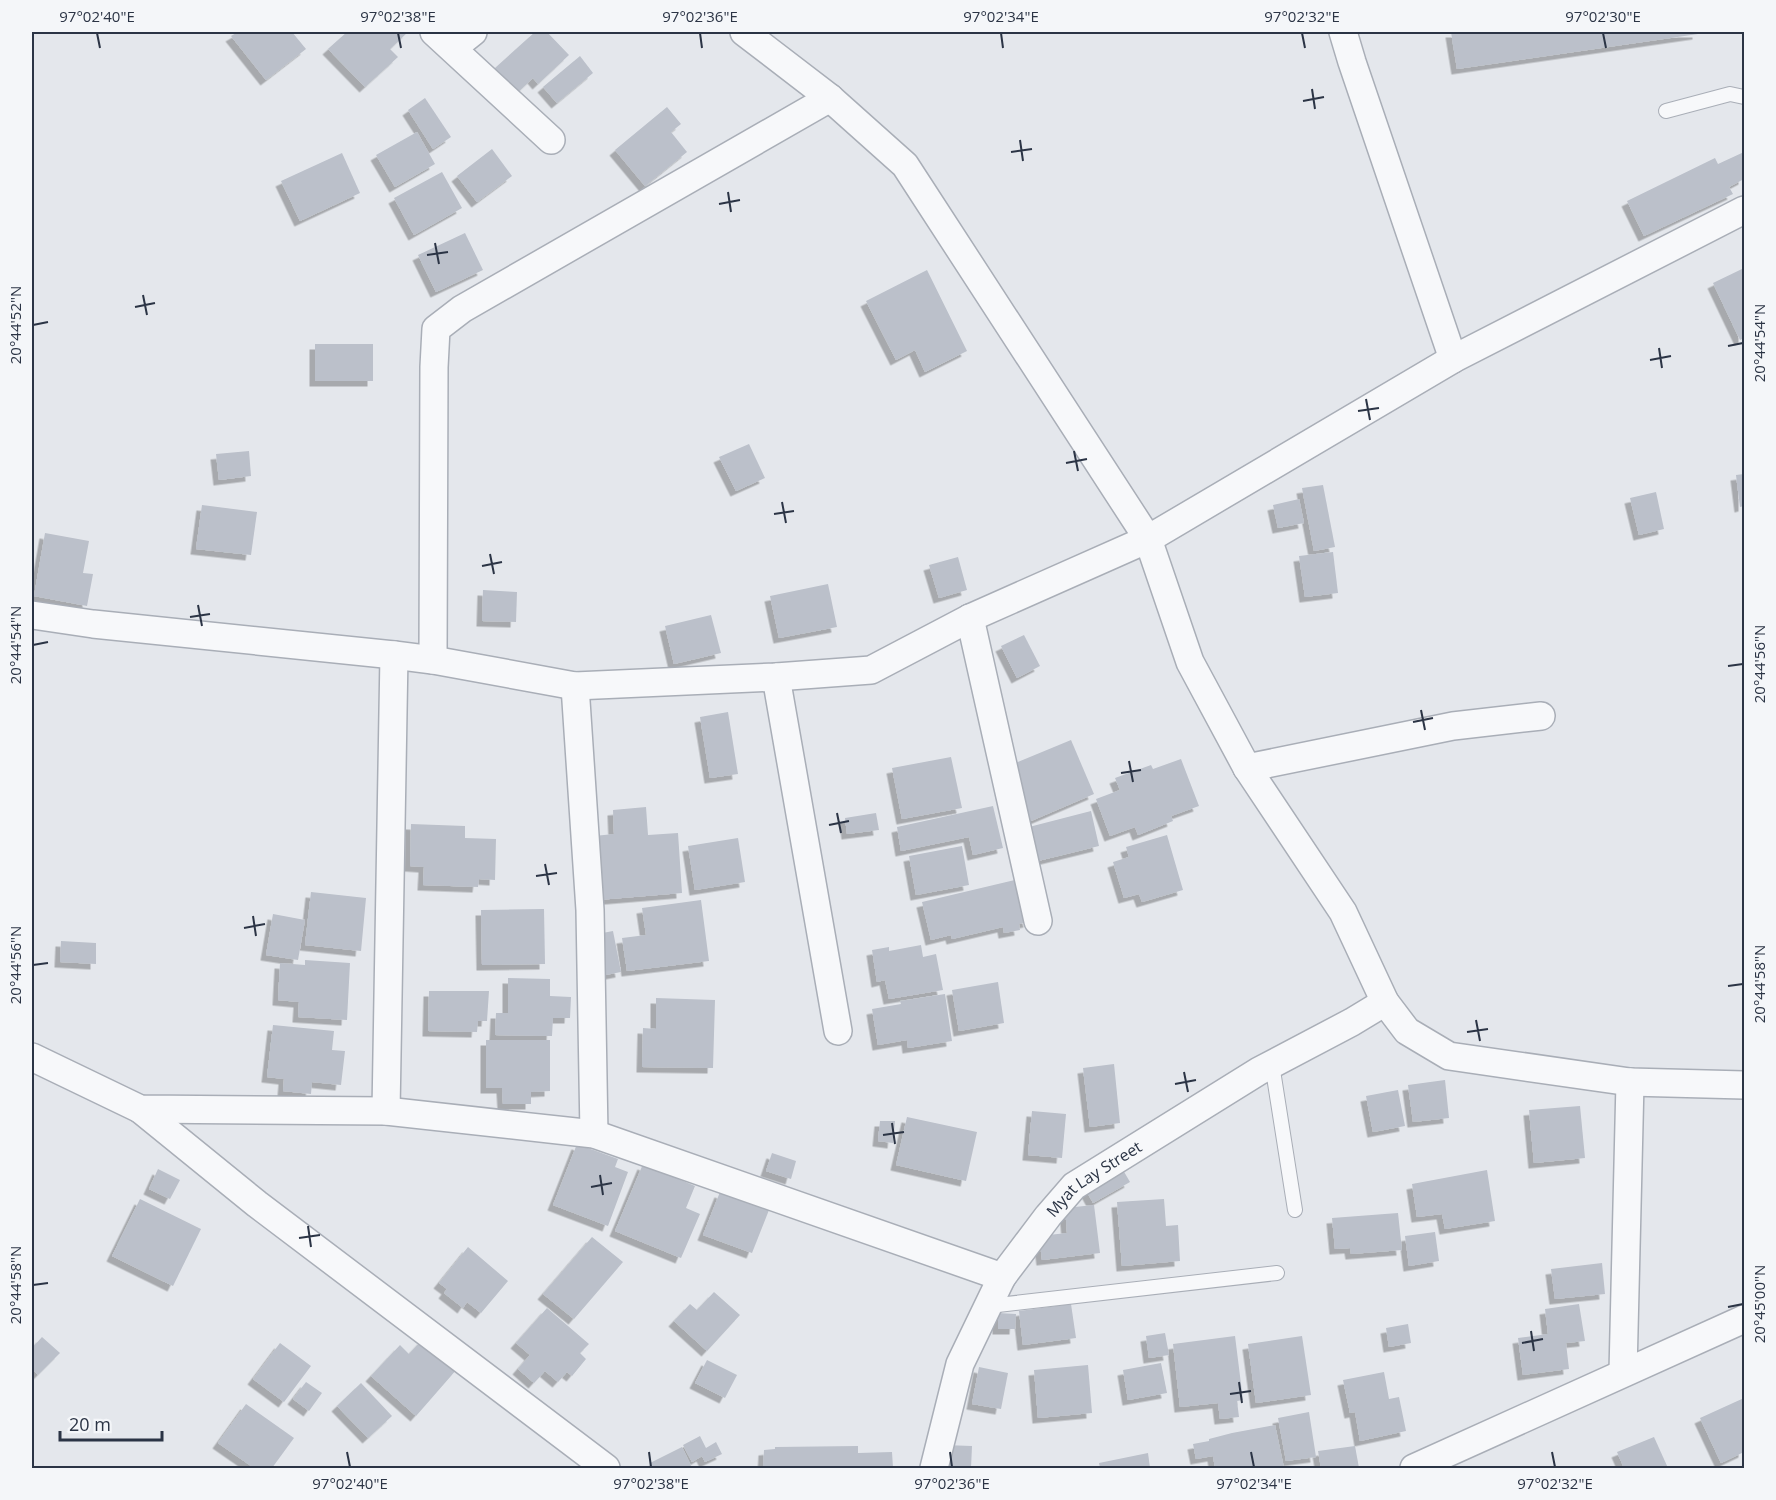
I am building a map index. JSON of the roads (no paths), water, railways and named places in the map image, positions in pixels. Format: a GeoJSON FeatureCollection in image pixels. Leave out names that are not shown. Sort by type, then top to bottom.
{"type":"FeatureCollection","features":[{"type":"Feature","properties":{"kind":"street"},"geometry":{"type":"LineString","coordinates":[[744,32],[830,98],[905,165],[1148,539],[1190,662],[1247,768],[1343,912],[1385,1002],[1407,1031],[1449,1056],[1630,1082],[1744,1085]]}},
{"type":"Feature","properties":{"kind":"street"},"geometry":{"type":"LineString","coordinates":[[1343,32],[1453,359]]}},
{"type":"Feature","properties":{"kind":"street"},"geometry":{"type":"LineString","coordinates":[[453,37],[551,140]]}},
{"type":"Feature","properties":{"kind":"street"},"geometry":{"type":"LineString","coordinates":[[433,660],[436,329],[462,309],[830,98]]}},
{"type":"Feature","properties":{"kind":"street"},"geometry":{"type":"LineString","coordinates":[[32,615],[93,624],[433,660],[575,686],[776,677],[871,670],[970,618],[1148,539],[1453,359],[1744,210]]}},
{"type":"Feature","properties":{"kind":"street"},"geometry":{"type":"LineString","coordinates":[[970,618],[1038,921]]}},
{"type":"Feature","properties":{"kind":"street"},"geometry":{"type":"LineString","coordinates":[[386,1111],[394,655]]}},
{"type":"Feature","properties":{"kind":"street"},"geometry":{"type":"LineString","coordinates":[[776,677],[838,1031]]}},
{"type":"Feature","properties":{"kind":"street"},"geometry":{"type":"LineString","coordinates":[[575,686],[590,910],[594,1134]]}},
{"type":"Feature","properties":{"kind":"street"},"geometry":{"type":"LineString","coordinates":[[1247,768],[1454,726],[1541,716]]}},
{"type":"Feature","properties":{"kind":"street","name":"Myat Lay Street"},"geometry":{"type":"LineString","coordinates":[[934,1468],[960,1364],[1002,1277],[1074,1186],[1272,1064],[1352,1023],[1385,1002]]}},
{"type":"Feature","properties":{"kind":"street"},"geometry":{"type":"LineString","coordinates":[[32,1057],[140,1109],[257,1204],[606,1468]]}},
{"type":"Feature","properties":{"kind":"street"},"geometry":{"type":"LineString","coordinates":[[1623,1372],[1630,1082]]}},
{"type":"Feature","properties":{"kind":"street"},"geometry":{"type":"LineString","coordinates":[[140,1109],[386,1111],[594,1134],[1002,1277]]}},
{"type":"Feature","properties":{"kind":"street"},"geometry":{"type":"LineString","coordinates":[[1414,1468],[1744,1319]]}},
{"type":"Feature","properties":{"kind":"lane"},"geometry":{"type":"LineString","coordinates":[[1666,111],[1730,94],[1744,97]]}},
{"type":"Feature","properties":{"kind":"lane"},"geometry":{"type":"LineString","coordinates":[[1272,1064],[1295,1210]]}},
{"type":"Feature","properties":{"kind":"lane"},"geometry":{"type":"LineString","coordinates":[[989,1306],[1277,1273]]}}]}
